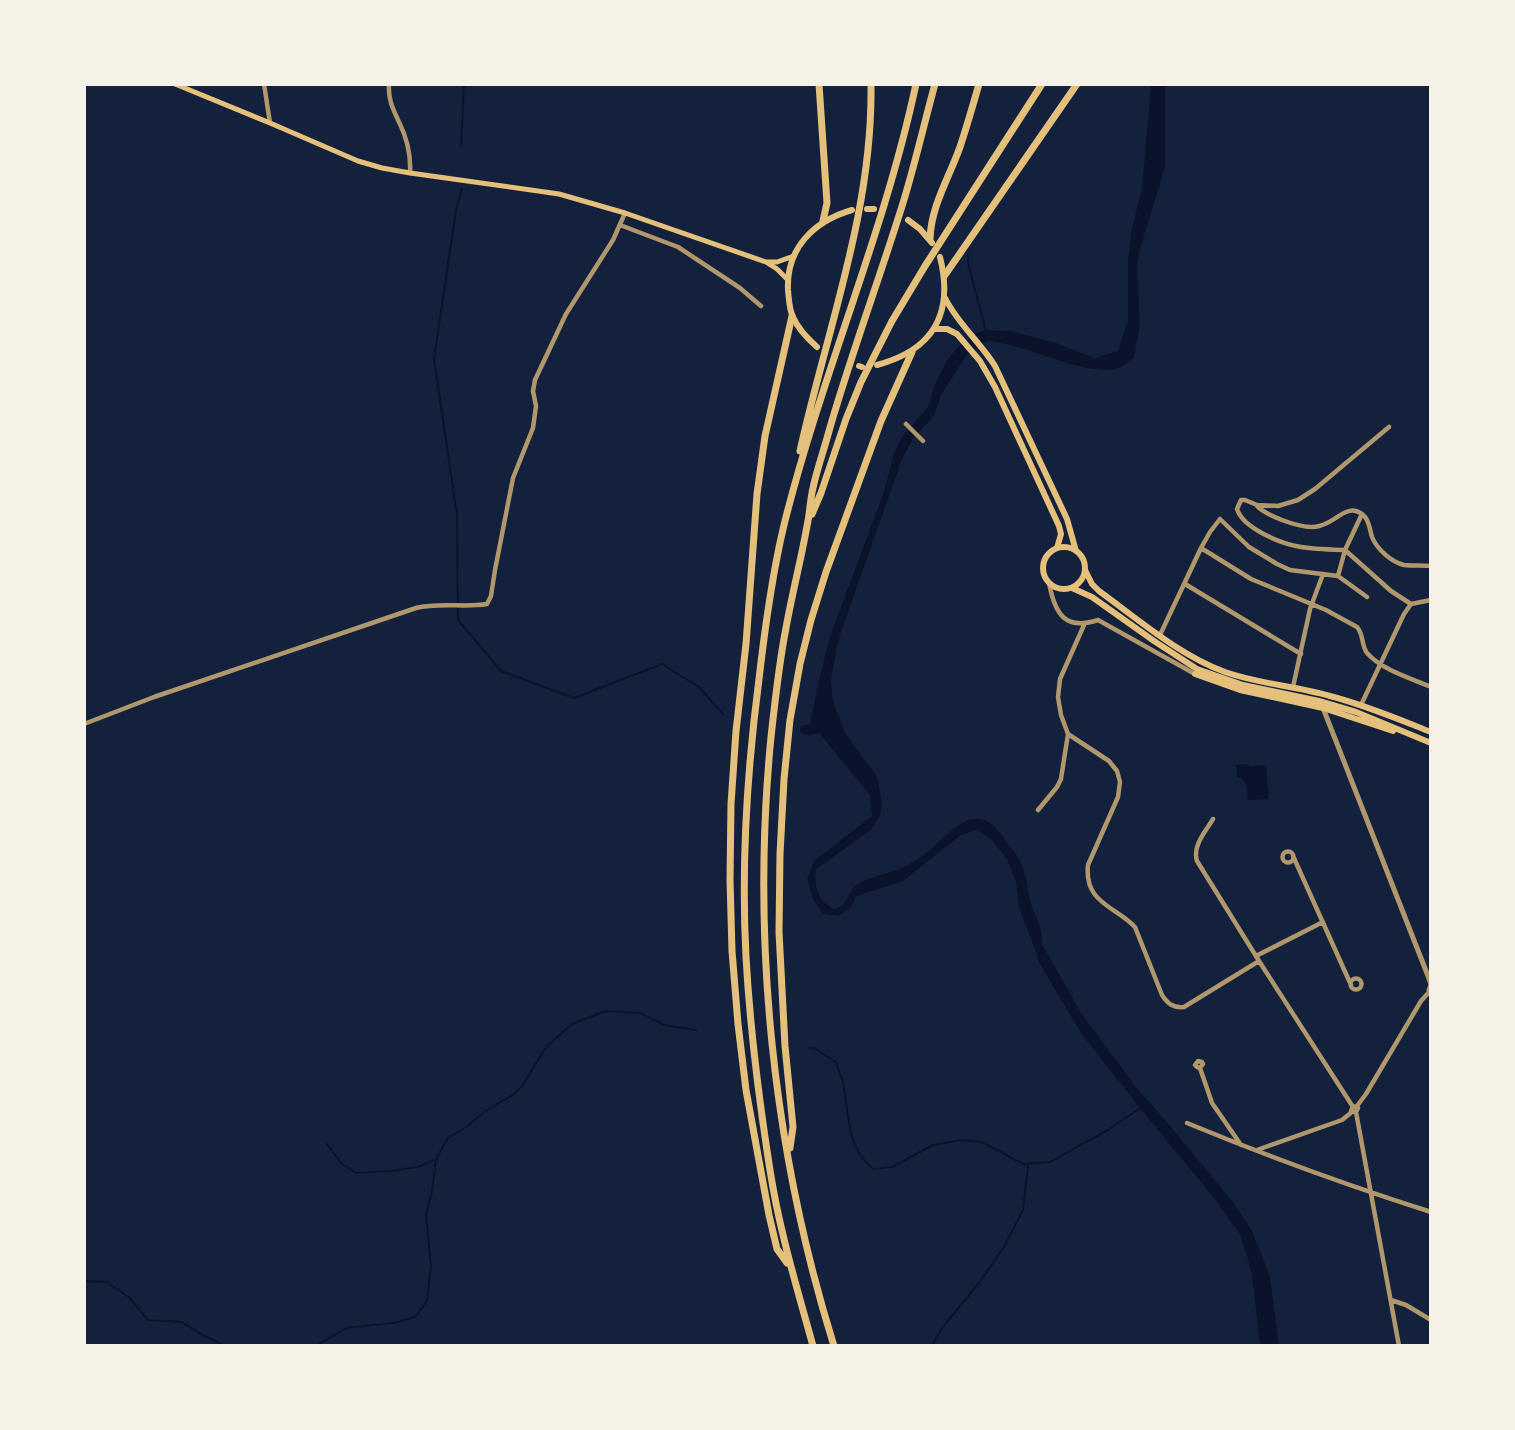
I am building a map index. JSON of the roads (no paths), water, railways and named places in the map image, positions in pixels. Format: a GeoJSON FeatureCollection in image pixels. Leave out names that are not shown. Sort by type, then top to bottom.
{"type":"FeatureCollection","features":[{"type":"Feature","properties":{"kind":"highway"},"geometry":{"type":"LineString","coordinates":[[819,84],[827,203],[824,221]]}},
{"type":"Feature","properties":{"kind":"highway"},"geometry":{"type":"LineString","coordinates":[[813,1346],[791,1268],[770,1172],[752,1034],[746,957],[746,807],[752,731],[767,614],[819,369],[857,225],[867,161],[871,84]]}},
{"type":"Feature","properties":{"kind":"highway"},"geometry":{"type":"LineString","coordinates":[[784,527],[804,452],[888,195],[916,84]]}},
{"type":"Feature","properties":{"kind":"highway"},"geometry":{"type":"LineString","coordinates":[[834,1346],[809,1256],[788,1156],[776,1076],[766,956],[767,796],[785,630],[808,525],[812,489],[844,379],[904,200],[934,84]]}},
{"type":"Feature","properties":{"kind":"highway"},"geometry":{"type":"LineString","coordinates":[[931,241],[930,223],[960,148],[979,84]]}},
{"type":"Feature","properties":{"kind":"highway"},"geometry":{"type":"LineString","coordinates":[[808,525],[846,419],[878,347],[925,266],[1042,84]]}},
{"type":"Feature","properties":{"kind":"highway"},"geometry":{"type":"LineString","coordinates":[[945,275],[1077,84]]}},
{"type":"Feature","properties":{"kind":"highway"},"geometry":{"type":"LineString","coordinates":[[791,1268],[778,1249],[769,1215],[746,1090],[732,951],[730,880],[736,731],[746,644],[757,494],[765,436],[792,316]]}},
{"type":"Feature","properties":{"kind":"highway"},"geometry":{"type":"LineString","coordinates":[[788,1156],[793,1127],[785,1046],[779,932],[780,854],[790,720],[800,664],[826,572],[881,421],[912,352]]}},
{"type":"Feature","properties":{"kind":"main road"},"geometry":{"type":"LineString","coordinates":[[175,84],[382,168],[559,194],[625,213],[766,262],[788,280]]}},
{"type":"Feature","properties":{"kind":"main road"},"geometry":{"type":"LineString","coordinates":[[817,347],[802,332],[792,316],[788,280],[794,256],[810,232],[824,221],[852,210]]}},
{"type":"Feature","properties":{"kind":"main road"},"geometry":{"type":"LineString","coordinates":[[908,220],[931,241]]}},
{"type":"Feature","properties":{"kind":"main road"},"geometry":{"type":"LineString","coordinates":[[766,262],[777,262],[794,256]]}},
{"type":"Feature","properties":{"kind":"main road"},"geometry":{"type":"LineString","coordinates":[[877,365],[912,352],[934,329],[945,298],[945,275],[940,257]]}},
{"type":"Feature","properties":{"kind":"main road"},"geometry":{"type":"LineString","coordinates":[[945,298],[951,311],[995,366],[1067,519],[1076,551]]}},
{"type":"Feature","properties":{"kind":"main road"},"geometry":{"type":"LineString","coordinates":[[934,329],[947,329],[957,334],[980,361],[995,387],[1059,526],[1061,534],[1058,548]]}},
{"type":"Feature","properties":{"kind":"main road"},"geometry":{"type":"LineString","coordinates":[[1321,705],[1243,685],[1197,669],[1092,597],[1072,588],[1060,589],[1049,583],[1043,571],[1047,555],[1058,548],[1067,547],[1076,551],[1083,559],[1092,584],[1099,591],[1201,661],[1226,672],[1361,705],[1431,732]]}},
{"type":"Feature","properties":{"kind":"main road"},"geometry":{"type":"LineString","coordinates":[[1072,588],[1081,581],[1085,570]]}},
{"type":"Feature","properties":{"kind":"main road"},"geometry":{"type":"LineString","coordinates":[[1195,674],[1240,690],[1356,712],[1431,743]]}},
{"type":"Feature","properties":{"kind":"main road"},"geometry":{"type":"LineString","coordinates":[[1310,691],[1321,705]]}},
{"type":"Feature","properties":{"kind":"street"},"geometry":{"type":"LineString","coordinates":[[264,84],[270,122]]}},
{"type":"Feature","properties":{"kind":"street"},"geometry":{"type":"LineString","coordinates":[[389,84],[389,99],[411,162],[410,173]]}},
{"type":"Feature","properties":{"kind":"street"},"geometry":{"type":"LineString","coordinates":[[84,724],[153,697],[416,608],[429,605],[487,604],[491,596],[513,478],[533,428],[535,380],[566,314],[613,240],[625,213]]}},
{"type":"Feature","properties":{"kind":"street"},"geometry":{"type":"LineString","coordinates":[[620,225],[678,247],[740,288],[761,306]]}},
{"type":"Feature","properties":{"kind":"street"},"geometry":{"type":"LineString","coordinates":[[906,424],[923,441]]}},
{"type":"Feature","properties":{"kind":"street"},"geometry":{"type":"LineString","coordinates":[[1256,505],[1278,506],[1298,500],[1389,427]]}},
{"type":"Feature","properties":{"kind":"street"},"geometry":{"type":"LineString","coordinates":[[1411,604],[1391,591],[1345,550],[1288,546],[1271,538],[1244,521],[1237,509],[1241,500],[1295,524],[1312,527],[1325,524],[1353,510],[1369,521],[1376,546],[1387,556],[1402,564],[1431,566]]}},
{"type":"Feature","properties":{"kind":"street"},"geometry":{"type":"LineString","coordinates":[[1338,576],[1345,550],[1362,514]]}},
{"type":"Feature","properties":{"kind":"street"},"geometry":{"type":"LineString","coordinates":[[1160,635],[1201,548],[1220,519],[1249,547],[1277,564],[1290,570],[1338,576],[1367,597]]}},
{"type":"Feature","properties":{"kind":"street"},"geometry":{"type":"LineString","coordinates":[[1201,548],[1251,579],[1326,610],[1357,627],[1361,631],[1363,646],[1380,664],[1431,687]]}},
{"type":"Feature","properties":{"kind":"street"},"geometry":{"type":"LineString","coordinates":[[1293,687],[1310,609],[1323,574]]}},
{"type":"Feature","properties":{"kind":"street"},"geometry":{"type":"LineString","coordinates":[[1049,583],[1052,601],[1060,615],[1084,625],[1098,620],[1195,674]]}},
{"type":"Feature","properties":{"kind":"street"},"geometry":{"type":"LineString","coordinates":[[1185,584],[1301,654]]}},
{"type":"Feature","properties":{"kind":"street"},"geometry":{"type":"LineString","coordinates":[[1361,705],[1404,614],[1411,604],[1431,600]]}},
{"type":"Feature","properties":{"kind":"street"},"geometry":{"type":"LineString","coordinates":[[1038,810],[1061,779],[1068,734],[1058,697],[1060,679],[1084,625]]}},
{"type":"Feature","properties":{"kind":"street"},"geometry":{"type":"LineString","coordinates":[[1256,1151],[1342,1120],[1354,1109],[1431,989],[1321,705]]}},
{"type":"Feature","properties":{"kind":"street"},"geometry":{"type":"LineString","coordinates":[[1068,734],[1110,761],[1117,771],[1120,782],[1118,797],[1090,859],[1088,879],[1100,901],[1107,908],[1128,919],[1135,927],[1167,1003],[1184,1007],[1257,959],[1323,922]]}},
{"type":"Feature","properties":{"kind":"street"},"geometry":{"type":"LineString","coordinates":[[1213,819],[1196,847],[1197,861],[1354,1109],[1399,1346]]}},
{"type":"Feature","properties":{"kind":"street"},"geometry":{"type":"LineString","coordinates":[[1293,856],[1351,985]]}},
{"type":"Feature","properties":{"kind":"street"},"geometry":{"type":"LineString","coordinates":[[1200,1068],[1212,1103],[1241,1145]]}},
{"type":"Feature","properties":{"kind":"street"},"geometry":{"type":"LineString","coordinates":[[1187,1123],[1256,1151],[1431,1212]]}},
{"type":"Feature","properties":{"kind":"street"},"geometry":{"type":"LineString","coordinates":[[1390,1300],[1406,1305],[1431,1320]]}},
{"type":"Feature","properties":{"kind":"water"},"geometry":{"type":"Polygon","coordinates":[[[1151,84],[1165,84],[1165,167],[1137,267],[1140,324],[1134,357],[1121,367],[1092,369],[1019,347],[987,341],[966,356],[941,395],[934,416],[914,437],[902,459],[838,641],[831,681],[833,702],[845,733],[878,778],[882,805],[880,816],[871,830],[816,869],[816,882],[820,897],[834,909],[843,905],[858,884],[911,863],[960,824],[977,819],[996,828],[1022,865],[1030,901],[1040,927],[1042,944],[1081,1013],[1136,1087],[1234,1203],[1253,1233],[1270,1277],[1279,1346],[1260,1346],[1252,1274],[1240,1234],[1081,1033],[1041,966],[1019,907],[1016,882],[1007,859],[992,840],[977,830],[961,835],[903,881],[856,896],[851,907],[839,916],[823,914],[813,899],[807,879],[814,861],[872,816],[870,795],[819,733],[807,735],[800,732],[801,726],[810,724],[831,634],[884,492],[893,456],[902,437],[929,406],[934,386],[946,362],[957,348],[979,332],[1010,331],[1056,343],[1095,358],[1118,351],[1128,320],[1128,261],[1131,231],[1142,190],[1151,84]]]}},
{"type":"Feature","properties":{"kind":"water"},"geometry":{"type":"Polygon","coordinates":[[[1236,765],[1266,765],[1269,799],[1248,800],[1246,786],[1237,776],[1236,765]]]}},
{"type":"Feature","properties":{"kind":"waterway"},"geometry":{"type":"LineString","coordinates":[[461,146],[464,84]]}},
{"type":"Feature","properties":{"kind":"waterway"},"geometry":{"type":"LineString","coordinates":[[462,189],[456,210],[434,359],[457,515],[458,620],[501,671],[574,698],[662,664],[699,687],[723,714]]}},
{"type":"Feature","properties":{"kind":"waterway"},"geometry":{"type":"LineString","coordinates":[[968,254],[986,331]]}},
{"type":"Feature","properties":{"kind":"waterway"},"geometry":{"type":"LineString","coordinates":[[316,1346],[346,1328],[394,1323],[415,1317],[427,1301],[431,1266],[426,1215],[436,1159],[448,1138],[514,1094],[522,1086],[546,1047],[572,1024],[605,1011],[640,1013],[665,1025],[696,1030]]}},
{"type":"Feature","properties":{"kind":"waterway"},"geometry":{"type":"LineString","coordinates":[[809,1048],[814,1048],[836,1062],[843,1083],[853,1140],[857,1150],[873,1169],[892,1167],[933,1145],[961,1140],[982,1142],[1023,1164],[1050,1162],[1108,1130],[1139,1109]]}},
{"type":"Feature","properties":{"kind":"waterway"},"geometry":{"type":"LineString","coordinates":[[327,1144],[341,1163],[356,1173],[418,1167],[434,1160]]}},
{"type":"Feature","properties":{"kind":"waterway"},"geometry":{"type":"LineString","coordinates":[[932,1346],[942,1328],[1004,1247],[1023,1210],[1028,1166]]}},
{"type":"Feature","properties":{"kind":"waterway"},"geometry":{"type":"LineString","coordinates":[[84,1281],[107,1282],[130,1298],[148,1320],[182,1322],[225,1346]]}}]}
